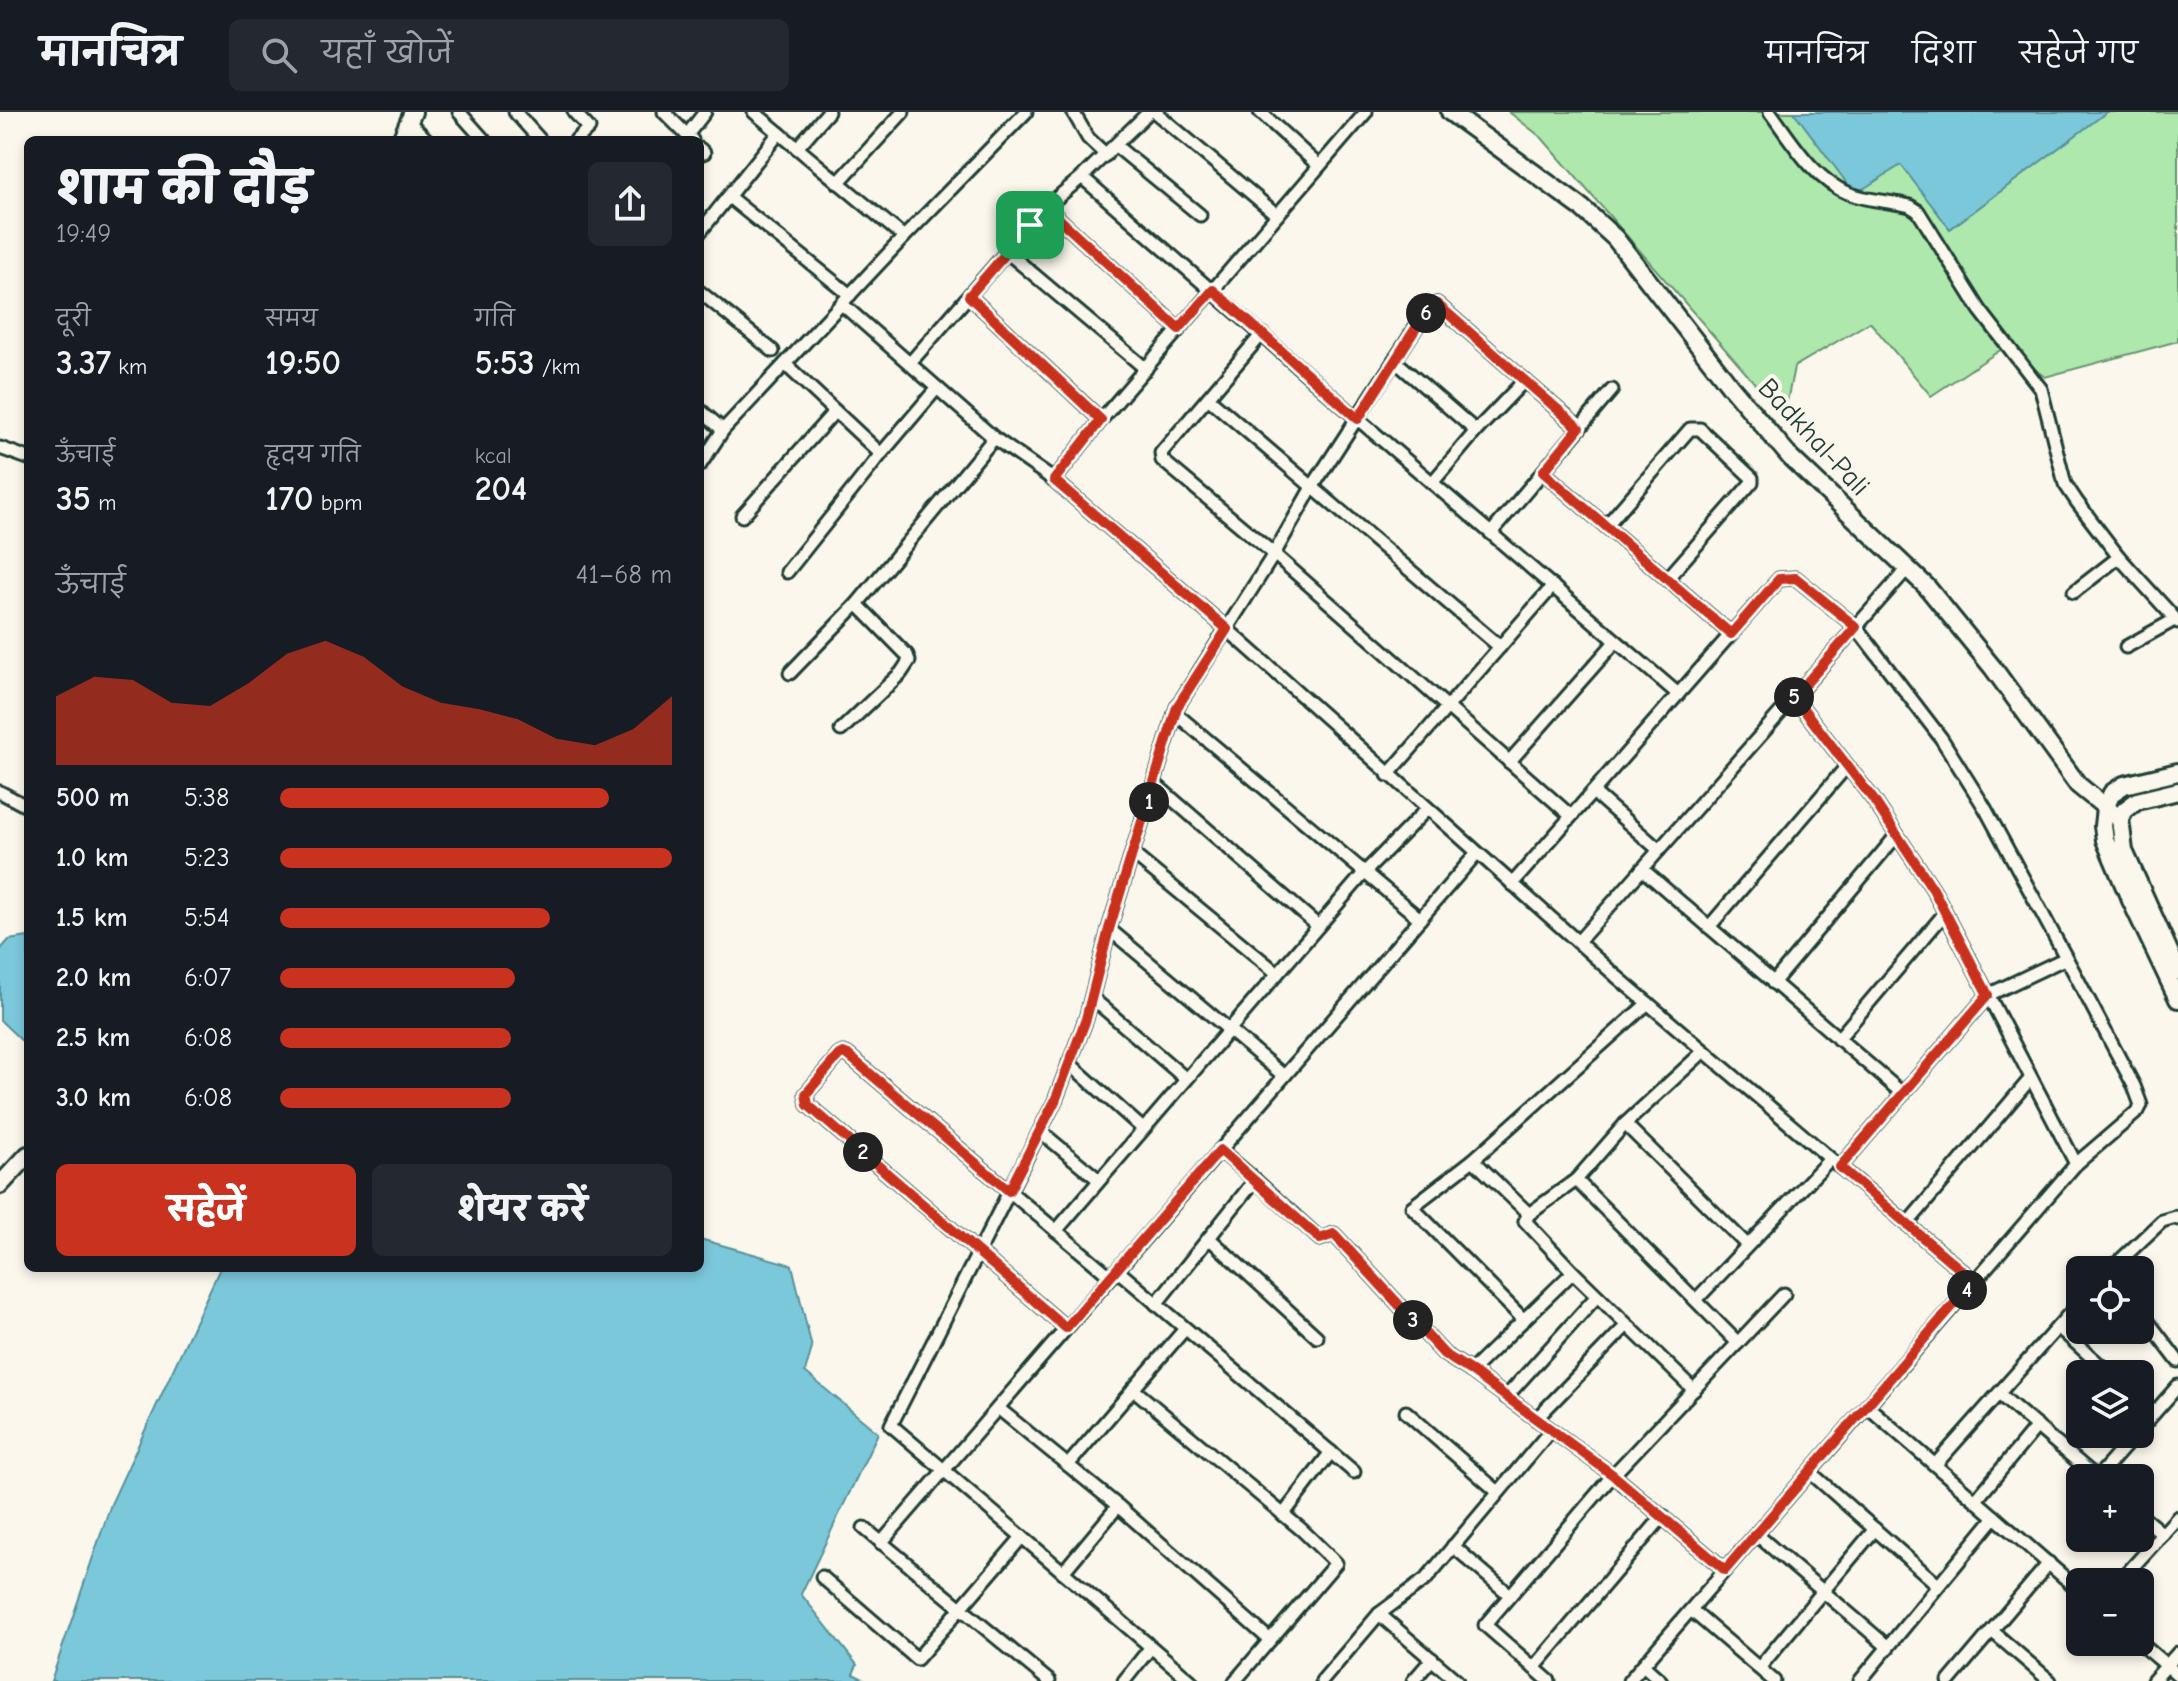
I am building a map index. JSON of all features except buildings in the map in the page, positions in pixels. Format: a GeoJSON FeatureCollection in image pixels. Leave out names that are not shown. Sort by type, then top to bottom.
{"type":"FeatureCollection","features":[{"type":"Feature","properties":{"kind":"street"},"geometry":{"type":"LineString","coordinates":[[459,112],[480,136]]}},
{"type":"Feature","properties":{"kind":"street"},"geometry":{"type":"LineString","coordinates":[[515,112],[536,136]]}},
{"type":"Feature","properties":{"kind":"street"},"geometry":{"type":"LineString","coordinates":[[574,112],[589,128],[580,136]]}},
{"type":"Feature","properties":{"kind":"street"},"geometry":{"type":"LineString","coordinates":[[664,112],[687,136]]}},
{"type":"Feature","properties":{"kind":"street"},"geometry":{"type":"LineString","coordinates":[[690,136],[705,112]]}},
{"type":"Feature","properties":{"kind":"street"},"geometry":{"type":"LineString","coordinates":[[754,112],[904,237]]}},
{"type":"Feature","properties":{"kind":"street"},"geometry":{"type":"LineString","coordinates":[[797,148],[828,112]]}},
{"type":"Feature","properties":{"kind":"street"},"geometry":{"type":"LineString","coordinates":[[838,183],[903,112]]}},
{"type":"Feature","properties":{"kind":"street"},"geometry":{"type":"LineString","coordinates":[[704,459],[723,430],[1026,112]]}},
{"type":"Feature","properties":{"kind":"street"},"geometry":{"type":"LineString","coordinates":[[1073,112],[1088,138],[1106,155]]}},
{"type":"Feature","properties":{"kind":"street"},"geometry":{"type":"LineString","coordinates":[[910,363],[1046,207],[1152,112],[1277,215]]}},
{"type":"Feature","properties":{"kind":"street"},"geometry":{"type":"LineString","coordinates":[[1260,112],[1319,166]]}},
{"type":"Feature","properties":{"kind":"street"},"geometry":{"type":"LineString","coordinates":[[1054,480],[1101,420],[1366,112]]}},
{"type":"Feature","properties":{"kind":"street","name":"Badkhal-Pali"},"geometry":{"type":"LineString","coordinates":[[1450,112],[1582,208],[1615,238],[1731,387],[1791,458],[1927,587],[1993,668],[2078,785],[2120,819]]}},
{"type":"Feature","properties":{"kind":"street"},"geometry":{"type":"LineString","coordinates":[[1770,112],[1813,167],[1835,187],[1850,194],[1910,206],[1918,211],[1980,310],[2041,389],[2065,484],[2119,557],[2177,620],[2126,647]]}},
{"type":"Feature","properties":{"kind":"street"},"geometry":{"type":"LineString","coordinates":[[403,136],[411,117]]}},
{"type":"Feature","properties":{"kind":"street"},"geometry":{"type":"LineString","coordinates":[[411,117],[424,136]]}},
{"type":"Feature","properties":{"kind":"street"},"geometry":{"type":"LineString","coordinates":[[704,227],[779,133]]}},
{"type":"Feature","properties":{"kind":"street"},"geometry":{"type":"LineString","coordinates":[[1116,146],[1200,215]]}},
{"type":"Feature","properties":{"kind":"street"},"geometry":{"type":"LineString","coordinates":[[1082,177],[1678,694]]}},
{"type":"Feature","properties":{"kind":"street"},"geometry":{"type":"LineString","coordinates":[[729,197],[846,300],[910,363],[994,438],[1054,480],[1227,629],[1648,1003],[1974,1281]]}},
{"type":"Feature","properties":{"kind":"street"},"geometry":{"type":"LineString","coordinates":[[1046,207],[1179,329]]}},
{"type":"Feature","properties":{"kind":"street"},"geometry":{"type":"LineString","coordinates":[[1007,252],[1146,369]]}},
{"type":"Feature","properties":{"kind":"street"},"geometry":{"type":"LineString","coordinates":[[704,295],[773,351]]}},
{"type":"Feature","properties":{"kind":"street"},"geometry":{"type":"LineString","coordinates":[[969,296],[1101,420]]}},
{"type":"Feature","properties":{"kind":"street"},"geometry":{"type":"LineString","coordinates":[[1191,1681],[891,1425],[1040,1131],[1069,1063],[1092,998],[1109,929],[1175,713],[1311,489],[1428,309],[1437,304],[1579,428]]}},
{"type":"Feature","properties":{"kind":"street"},"geometry":{"type":"LineString","coordinates":[[1262,334],[1161,453],[1162,460],[1274,554],[1446,709],[1571,816]]}},
{"type":"Feature","properties":{"kind":"street"},"geometry":{"type":"LineString","coordinates":[[1394,360],[1476,431]]}},
{"type":"Feature","properties":{"kind":"street"},"geometry":{"type":"LineString","coordinates":[[785,364],[881,454]]}},
{"type":"Feature","properties":{"kind":"street"},"geometry":{"type":"LineString","coordinates":[[1432,483],[1524,381]]}},
{"type":"Feature","properties":{"kind":"street"},"geometry":{"type":"LineString","coordinates":[[787,572],[937,388]]}},
{"type":"Feature","properties":{"kind":"street"},"geometry":{"type":"LineString","coordinates":[[1491,533],[1612,390]]}},
{"type":"Feature","properties":{"kind":"street"},"geometry":{"type":"LineString","coordinates":[[1208,398],[1311,489],[1500,647]]}},
{"type":"Feature","properties":{"kind":"street"},"geometry":{"type":"LineString","coordinates":[[742,516],[835,411]]}},
{"type":"Feature","properties":{"kind":"street"},"geometry":{"type":"LineString","coordinates":[[704,413],[723,430]]}},
{"type":"Feature","properties":{"kind":"street"},"geometry":{"type":"LineString","coordinates":[[1606,526],[1690,429],[1700,429],[1752,478],[1752,482],[1667,579]]}},
{"type":"Feature","properties":{"kind":"street"},"geometry":{"type":"LineString","coordinates":[[790,673],[857,604],[994,438]]}},
{"type":"Feature","properties":{"kind":"street"},"geometry":{"type":"LineString","coordinates":[[0,448],[24,457]]}},
{"type":"Feature","properties":{"kind":"street"},"geometry":{"type":"LineString","coordinates":[[1543,472],[1731,634]]}},
{"type":"Feature","properties":{"kind":"street"},"geometry":{"type":"LineString","coordinates":[[2074,592],[2119,557]]}},
{"type":"Feature","properties":{"kind":"street"},"geometry":{"type":"LineString","coordinates":[[1578,942],[1908,568]]}},
{"type":"Feature","properties":{"kind":"street"},"geometry":{"type":"LineString","coordinates":[[1512,884],[1779,579],[1796,578],[1856,627],[1941,738],[1985,808],[2134,1086],[2141,1105],[2138,1111],[2076,1164],[1629,1681]]}},
{"type":"Feature","properties":{"kind":"street"},"geometry":{"type":"LineString","coordinates":[[1388,775],[1553,586]]}},
{"type":"Feature","properties":{"kind":"street"},"geometry":{"type":"LineString","coordinates":[[841,730],[901,673],[909,661],[907,655],[857,604]]}},
{"type":"Feature","properties":{"kind":"street"},"geometry":{"type":"LineString","coordinates":[[1509,762],[1616,641]]}},
{"type":"Feature","properties":{"kind":"street"},"geometry":{"type":"LineString","coordinates":[[1794,697],[1897,835],[1933,889],[2076,1164]]}},
{"type":"Feature","properties":{"kind":"street"},"geometry":{"type":"LineString","coordinates":[[1175,713],[1420,919]]}},
{"type":"Feature","properties":{"kind":"street"},"geometry":{"type":"LineString","coordinates":[[1709,927],[1847,766]]}},
{"type":"Feature","properties":{"kind":"street"},"geometry":{"type":"LineString","coordinates":[[2178,772],[2124,785],[2112,793],[2105,808],[2103,826],[2105,840],[2178,999]]}},
{"type":"Feature","properties":{"kind":"street"},"geometry":{"type":"LineString","coordinates":[[1154,783],[1318,926]]}},
{"type":"Feature","properties":{"kind":"street"},"geometry":{"type":"LineString","coordinates":[[2178,791],[2137,801],[2125,810],[2120,819],[2124,851],[2178,971]]}},
{"type":"Feature","properties":{"kind":"street"},"geometry":{"type":"LineString","coordinates":[[0,792],[24,805]]}},
{"type":"Feature","properties":{"kind":"street"},"geometry":{"type":"LineString","coordinates":[[1593,792],[1659,850]]}},
{"type":"Feature","properties":{"kind":"street"},"geometry":{"type":"LineString","coordinates":[[1056,1231],[1365,872],[1427,809]]}},
{"type":"Feature","properties":{"kind":"street"},"geometry":{"type":"LineString","coordinates":[[1773,983],[1897,835]]}},
{"type":"Feature","properties":{"kind":"street"},"geometry":{"type":"LineString","coordinates":[[881,1543],[1477,853]]}},
{"type":"Feature","properties":{"kind":"street"},"geometry":{"type":"LineString","coordinates":[[1134,855],[1277,973]]}},
{"type":"Feature","properties":{"kind":"street"},"geometry":{"type":"LineString","coordinates":[[1642,869],[1903,1094]]}},
{"type":"Feature","properties":{"kind":"street"},"geometry":{"type":"LineString","coordinates":[[1838,1039],[1945,913]]}},
{"type":"Feature","properties":{"kind":"street"},"geometry":{"type":"LineString","coordinates":[[1109,929],[1284,1076]]}},
{"type":"Feature","properties":{"kind":"street"},"geometry":{"type":"LineString","coordinates":[[1840,1167],[1988,995],[2066,958]]}},
{"type":"Feature","properties":{"kind":"street"},"geometry":{"type":"LineString","coordinates":[[1092,998],[1186,1079]]}},
{"type":"Feature","properties":{"kind":"street"},"geometry":{"type":"LineString","coordinates":[[1524,1320],[1412,1207],[1473,1160],[1648,1003]]}},
{"type":"Feature","properties":{"kind":"street"},"geometry":{"type":"LineString","coordinates":[[1694,1390],[1525,1221],[1529,1214],[1576,1180],[1625,1124],[1704,1051]]}},
{"type":"Feature","properties":{"kind":"street"},"geometry":{"type":"LineString","coordinates":[[1066,1328],[808,1105],[806,1094],[839,1055],[848,1055],[1056,1231],[1156,1304],[1354,1472]]}},
{"type":"Feature","properties":{"kind":"street"},"geometry":{"type":"LineString","coordinates":[[1069,1063],[1143,1129]]}},
{"type":"Feature","properties":{"kind":"street"},"geometry":{"type":"LineString","coordinates":[[1907,1224],[2031,1078]]}},
{"type":"Feature","properties":{"kind":"street"},"geometry":{"type":"LineString","coordinates":[[1625,1124],[1747,1245]]}},
{"type":"Feature","properties":{"kind":"street"},"geometry":{"type":"LineString","coordinates":[[1040,1131],[1099,1180]]}},
{"type":"Feature","properties":{"kind":"street"},"geometry":{"type":"LineString","coordinates":[[1220,1150],[1320,1239],[1334,1234],[1444,1354],[1613,1475],[1725,1570]]}},
{"type":"Feature","properties":{"kind":"street"},"geometry":{"type":"LineString","coordinates":[[2,1179],[24,1159]]}},
{"type":"Feature","properties":{"kind":"street"},"geometry":{"type":"LineString","coordinates":[[1696,1300],[1830,1159]]}},
{"type":"Feature","properties":{"kind":"street"},"geometry":{"type":"LineString","coordinates":[[1473,1160],[1529,1214]]}},
{"type":"Feature","properties":{"kind":"street"},"geometry":{"type":"LineString","coordinates":[[1156,1304],[1255,1180]]}},
{"type":"Feature","properties":{"kind":"street"},"geometry":{"type":"LineString","coordinates":[[1576,1180],[1738,1343]]}},
{"type":"Feature","properties":{"kind":"street"},"geometry":{"type":"LineString","coordinates":[[2125,1256],[2162,1221],[2178,1219]]}},
{"type":"Feature","properties":{"kind":"street"},"geometry":{"type":"LineString","coordinates":[[1209,1238],[1317,1337]]}},
{"type":"Feature","properties":{"kind":"street"},"geometry":{"type":"LineString","coordinates":[[1471,1371],[1573,1272]]}},
{"type":"Feature","properties":{"kind":"street"},"geometry":{"type":"LineString","coordinates":[[1549,1681],[1485,1625],[1613,1475],[1784,1294]]}},
{"type":"Feature","properties":{"kind":"street"},"geometry":{"type":"LineString","coordinates":[[1506,1397],[1597,1296]]}},
{"type":"Feature","properties":{"kind":"street"},"geometry":{"type":"LineString","coordinates":[[1935,1465],[2066,1318]]}},
{"type":"Feature","properties":{"kind":"street"},"geometry":{"type":"LineString","coordinates":[[1536,1419],[1627,1325]]}},
{"type":"Feature","properties":{"kind":"street"},"geometry":{"type":"LineString","coordinates":[[2058,1327],[2095,1360]]}},
{"type":"Feature","properties":{"kind":"street"},"geometry":{"type":"LineString","coordinates":[[2154,1329],[2178,1361]]}},
{"type":"Feature","properties":{"kind":"street"},"geometry":{"type":"LineString","coordinates":[[1068,1465],[1184,1330]]}},
{"type":"Feature","properties":{"kind":"street"},"geometry":{"type":"LineString","coordinates":[[2154,1413],[2178,1386]]}},
{"type":"Feature","properties":{"kind":"street"},"geometry":{"type":"LineString","coordinates":[[1133,1389],[1336,1563],[1235,1681]]}},
{"type":"Feature","properties":{"kind":"street"},"geometry":{"type":"LineString","coordinates":[[1999,1394],[2081,1464]]}},
{"type":"Feature","properties":{"kind":"street"},"geometry":{"type":"LineString","coordinates":[[1867,1406],[2066,1578]]}},
{"type":"Feature","properties":{"kind":"street"},"geometry":{"type":"LineString","coordinates":[[998,1408],[1118,1506],[1270,1640]]}},
{"type":"Feature","properties":{"kind":"street"},"geometry":{"type":"LineString","coordinates":[[1406,1412],[1498,1492]]}},
{"type":"Feature","properties":{"kind":"street"},"geometry":{"type":"LineString","coordinates":[[1976,1500],[2037,1426]]}},
{"type":"Feature","properties":{"kind":"street"},"geometry":{"type":"LineString","coordinates":[[1322,1681],[1379,1614],[1426,1579],[1551,1430]]}},
{"type":"Feature","properties":{"kind":"street"},"geometry":{"type":"LineString","coordinates":[[2109,1464],[2124,1448]]}},
{"type":"Feature","properties":{"kind":"street"},"geometry":{"type":"LineString","coordinates":[[1283,1515],[1331,1452]]}},
{"type":"Feature","properties":{"kind":"street"},"geometry":{"type":"LineString","coordinates":[[1810,1472],[1938,1585]]}},
{"type":"Feature","properties":{"kind":"street"},"geometry":{"type":"LineString","coordinates":[[1063,1572],[1118,1506]]}},
{"type":"Feature","properties":{"kind":"street"},"geometry":{"type":"LineString","coordinates":[[1534,1668],[1663,1516]]}},
{"type":"Feature","properties":{"kind":"street"},"geometry":{"type":"LineString","coordinates":[[1860,1681],[1995,1517]]}},
{"type":"Feature","properties":{"kind":"street"},"geometry":{"type":"LineString","coordinates":[[2132,1568],[2178,1517]]}},
{"type":"Feature","properties":{"kind":"street"},"geometry":{"type":"LineString","coordinates":[[2154,1527],[2163,1534]]}},
{"type":"Feature","properties":{"kind":"street"},"geometry":{"type":"LineString","coordinates":[[864,1528],[1049,1681]]}},
{"type":"Feature","properties":{"kind":"street"},"geometry":{"type":"LineString","coordinates":[[1759,1668],[1875,1529]]}},
{"type":"Feature","properties":{"kind":"street"},"geometry":{"type":"LineString","coordinates":[[1756,1534],[1888,1647]]}},
{"type":"Feature","properties":{"kind":"street"},"geometry":{"type":"LineString","coordinates":[[822,1577],[917,1659],[1022,1537]]}},
{"type":"Feature","properties":{"kind":"street"},"geometry":{"type":"LineString","coordinates":[[1453,1546],[1510,1595]]}},
{"type":"Feature","properties":{"kind":"street"},"geometry":{"type":"LineString","coordinates":[[1949,1681],[2049,1563]]}},
{"type":"Feature","properties":{"kind":"street"},"geometry":{"type":"LineString","coordinates":[[1691,1610],[1774,1681]]}},
{"type":"Feature","properties":{"kind":"street"},"geometry":{"type":"LineString","coordinates":[[1379,1614],[1457,1681]]}},
{"type":"Feature","properties":{"kind":"street"},"geometry":{"type":"LineString","coordinates":[[1992,1631],[2044,1679]]}},
{"type":"Feature","properties":{"kind":"street"},"geometry":{"type":"LineString","coordinates":[[1124,1681],[1151,1647]]}},
{"type":"Feature","properties":{"kind":"street"},"geometry":{"type":"LineString","coordinates":[[2153,1681],[2178,1653]]}},
{"type":"Feature","properties":{"kind":"street"},"geometry":{"type":"LineString","coordinates":[[2154,1655],[2178,1675]]}},
{"type":"Feature","properties":{"kind":"street"},"geometry":{"type":"LineString","coordinates":[[1413,1681],[1432,1659]]}},
{"type":"Feature","properties":{"kind":"street"},"geometry":{"type":"LineString","coordinates":[[1643,1665],[1661,1681]]}},
{"type":"Feature","properties":{"kind":"green space"},"geometry":{"type":"Polygon","coordinates":[[[1509,112],[2178,112],[2178,341],[2045,377],[2005,347],[1931,396],[1870,322],[1794,367],[1784,417],[1542,138],[1509,112]]]}},
{"type":"Feature","properties":{"kind":"water"},"geometry":{"type":"Polygon","coordinates":[[[1794,112],[2107,112],[1950,229],[1901,165],[1855,194],[1794,112]]]}},
{"type":"Feature","properties":{"kind":"water"},"geometry":{"type":"Polygon","coordinates":[[[24,938],[24,1043],[0,1020],[0,950],[9,940],[24,938]]]}},
{"type":"Feature","properties":{"kind":"water"},"geometry":{"type":"Polygon","coordinates":[[[704,1240],[792,1265],[812,1348],[805,1372],[878,1433],[801,1594],[857,1665],[853,1674],[867,1681],[51,1681],[111,1504],[218,1272],[704,1272],[704,1240]]]}},
{"type":"Feature","properties":{"kind":"route"},"geometry":{"type":"LineString","coordinates":[[1046,207],[1179,329],[1213,290],[1358,419],[1428,309],[1437,304],[1579,428],[1543,472],[1731,634],[1779,579],[1796,578],[1856,627],[1794,697],[1873,799],[1933,889],[1988,995],[1840,1167],[1974,1281],[1725,1570],[1613,1475],[1444,1354],[1334,1234],[1320,1239],[1220,1150],[1066,1328],[808,1105],[806,1094],[839,1055],[848,1055],[1009,1191],[1055,1101],[1086,1019],[1109,929],[1177,707],[1227,629],[1054,480],[1101,420],[969,296],[1030,225],[1046,207]]}}]}
